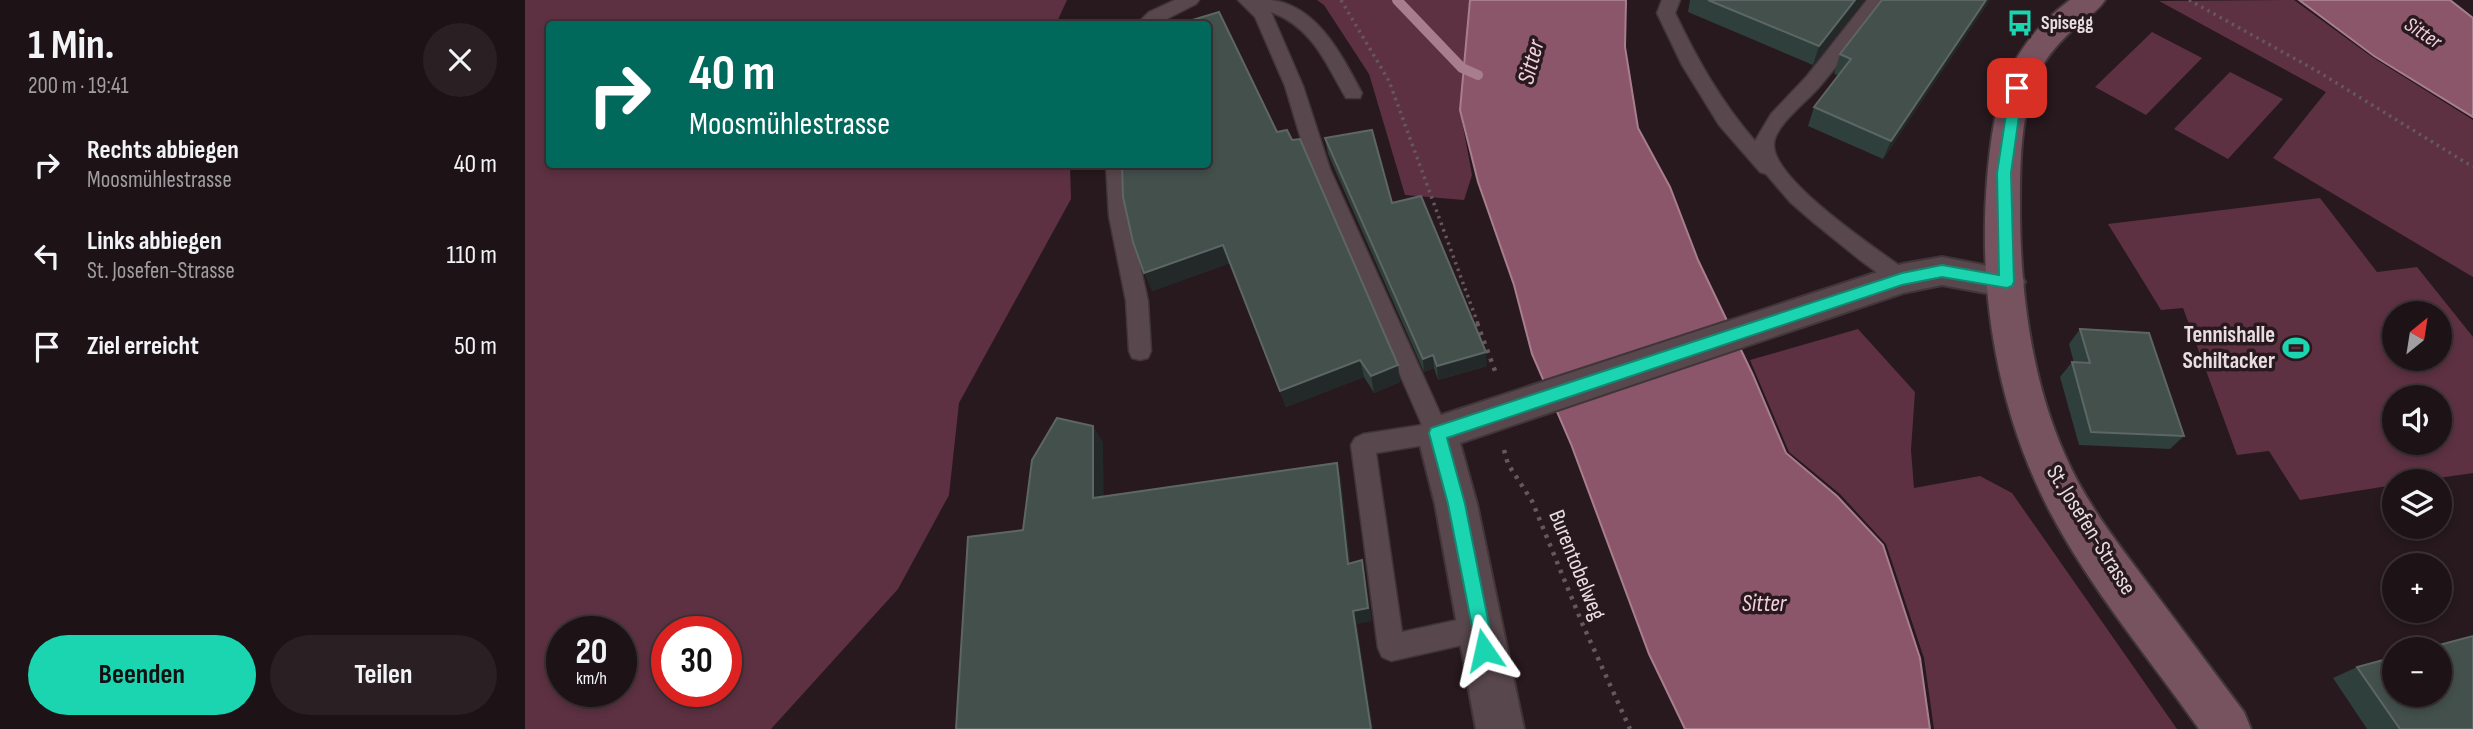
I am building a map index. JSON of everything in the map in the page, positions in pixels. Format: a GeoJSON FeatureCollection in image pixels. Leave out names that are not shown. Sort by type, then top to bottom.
{"type":"FeatureCollection","features":[{"type":"Feature","properties":{"kind":"street","name":"St. Josefen-Strasse"},"geometry":{"type":"LineString","coordinates":[[2090,0],[2066,18],[2041,45],[2017,88],[2004,173],[2011,333],[2024,397],[2042,448],[2063,495],[2099,553],[2227,729]]}},
{"type":"Feature","properties":{"kind":"street"},"geometry":{"type":"LineString","coordinates":[[1500,729],[1456,504],[1437,433],[1902,279],[1942,271],[2007,282]]}},
{"type":"Feature","properties":{"kind":"lane"},"geometry":{"type":"LineString","coordinates":[[1149,21],[1190,0]]}},
{"type":"Feature","properties":{"kind":"lane"},"geometry":{"type":"LineString","coordinates":[[1247,0],[1263,14],[1294,86],[1320,169],[1437,433],[1363,445],[1391,648],[1480,628]]}},
{"type":"Feature","properties":{"kind":"lane"},"geometry":{"type":"LineString","coordinates":[[1255,0],[1295,15],[1329,48],[1353,93]]}},
{"type":"Feature","properties":{"kind":"lane"},"geometry":{"type":"LineString","coordinates":[[1671,0],[1666,13],[1691,65],[1725,120],[1793,195],[1902,279]]}},
{"type":"Feature","properties":{"kind":"lane"},"geometry":{"type":"LineString","coordinates":[[1776,177],[1764,155],[1764,143],[1783,115],[1812,83],[1875,0]]}},
{"type":"Feature","properties":{"kind":"lane"},"geometry":{"type":"LineString","coordinates":[[1116,168],[1119,216],[1137,301],[1140,351]]}},
{"type":"Feature","properties":{"kind":"path","name":"Burentobelweg"},"geometry":{"type":"LineString","coordinates":[[1341,0],[1393,93],[1497,370],[1506,410],[1499,434],[1509,464],[1532,501],[1582,623],[1630,729]]}},
{"type":"Feature","properties":{"kind":"path"},"geometry":{"type":"LineString","coordinates":[[2189,0],[2317,71],[2473,167]]}},
{"type":"Feature","properties":{"kind":"shaded area"},"geometry":{"type":"Polygon","coordinates":[[[525,0],[1067,0],[1057,21],[546,21],[546,168],[1070,168],[1071,199],[959,403],[949,495],[898,589],[771,729],[525,729],[525,0]]]}},
{"type":"Feature","properties":{"kind":"shaded area"},"geometry":{"type":"Polygon","coordinates":[[[1317,0],[1470,0],[1460,110],[1472,175],[1464,200],[1405,195],[1369,74],[1324,5],[1317,0]]]}},
{"type":"Feature","properties":{"kind":"shaded area"},"geometry":{"type":"Polygon","coordinates":[[[2294,0],[2372,57],[2473,120],[2473,277],[2273,158],[2326,92],[2159,1],[2294,0]]]}},
{"type":"Feature","properties":{"kind":"shaded area"},"geometry":{"type":"Polygon","coordinates":[[[2152,32],[2202,58],[2146,115],[2095,87],[2152,32]]]}},
{"type":"Feature","properties":{"kind":"shaded area"},"geometry":{"type":"Polygon","coordinates":[[[2230,72],[2283,99],[2228,159],[2174,129],[2230,72]]]}},
{"type":"Feature","properties":{"kind":"shaded area","name":"Tennishalle Schiltacker"},"geometry":{"type":"Polygon","coordinates":[[[2320,198],[2377,272],[2417,267],[2444,301],[2382,301],[2382,371],[2452,371],[2452,311],[2473,337],[2473,473],[2452,476],[2452,469],[2382,469],[2382,487],[2300,500],[2269,451],[2237,455],[2183,308],[2161,310],[2108,224],[2320,198]]]}},
{"type":"Feature","properties":{"kind":"shaded area"},"geometry":{"type":"Polygon","coordinates":[[[1858,329],[1915,392],[1911,450],[1914,488],[1980,476],[2012,493],[2177,729],[1934,729],[1924,658],[1886,544],[1840,494],[1789,452],[1750,360],[1858,329]]]}},
{"type":"Feature","properties":{"kind":"water","name":"Sitter"},"geometry":{"type":"Polygon","coordinates":[[[1470,0],[1626,0],[1625,47],[1638,128],[1670,187],[1698,260],[1753,375],[1786,453],[1837,496],[1883,545],[1920,658],[1930,729],[1685,729],[1649,654],[1571,444],[1532,354],[1514,285],[1478,182],[1460,110],[1470,0]]]}},
{"type":"Feature","properties":{"kind":"water","name":"Sitter"},"geometry":{"type":"Polygon","coordinates":[[[2299,0],[2450,0],[2473,18],[2473,117],[2374,56],[2299,0]]]}},
{"type":"Feature","properties":{"kind":"building"},"geometry":{"type":"Polygon","coordinates":[[[1708,0],[1855,0],[1819,46],[1708,0]]]}},
{"type":"Feature","properties":{"kind":"building"},"geometry":{"type":"Polygon","coordinates":[[[1882,0],[1986,0],[1891,141],[1814,107],[1851,59],[1840,54],[1882,0]]]}},
{"type":"Feature","properties":{"kind":"building"},"geometry":{"type":"Polygon","coordinates":[[[1219,12],[1277,132],[1287,130],[1292,140],[1300,139],[1398,365],[1371,376],[1360,360],[1280,391],[1223,245],[1144,273],[1133,242],[1123,197],[1122,168],[1211,168],[1211,21],[1189,21],[1219,12]]]}},
{"type":"Feature","properties":{"kind":"building"},"geometry":{"type":"Polygon","coordinates":[[[1372,130],[1392,203],[1421,196],[1486,352],[1437,366],[1433,355],[1423,359],[1325,138],[1372,130]]]}},
{"type":"Feature","properties":{"kind":"building"},"geometry":{"type":"Polygon","coordinates":[[[2080,329],[2149,333],[2184,436],[2091,432],[2072,362],[2090,363],[2080,329]]]}},
{"type":"Feature","properties":{"kind":"building"},"geometry":{"type":"Polygon","coordinates":[[[1057,418],[1093,426],[1093,498],[1337,463],[1348,564],[1362,560],[1368,608],[1353,611],[1371,729],[956,729],[968,537],[1023,530],[1032,460],[1057,418]]]}},
{"type":"Feature","properties":{"kind":"building"},"geometry":{"type":"Polygon","coordinates":[[[2473,636],[2473,729],[2400,729],[2385,707],[2452,707],[2452,642],[2473,636]]]}},
{"type":"Feature","properties":{"kind":"building"},"geometry":{"type":"Polygon","coordinates":[[[2382,660],[2382,703],[2357,667],[2382,660]]]}},
{"type":"Feature","properties":{"kind":"waterway"},"geometry":{"type":"LineString","coordinates":[[1397,0],[1462,68],[1478,75]]}},
{"type":"Feature","properties":{"kind":"place","name":"Spisegg"},"geometry":{"type":"Point","coordinates":[2020,23]}},
{"type":"Feature","properties":{"kind":"place","name":"Tennishalle Schiltacker"},"geometry":{"type":"Point","coordinates":[2296,348]}},
{"type":"Feature","properties":{"kind":"route"},"geometry":{"type":"LineString","coordinates":[[1484,650],[1456,504],[1437,433],[1902,279],[1942,271],[2007,282],[2003,214],[2004,173],[2017,88]]}}]}
